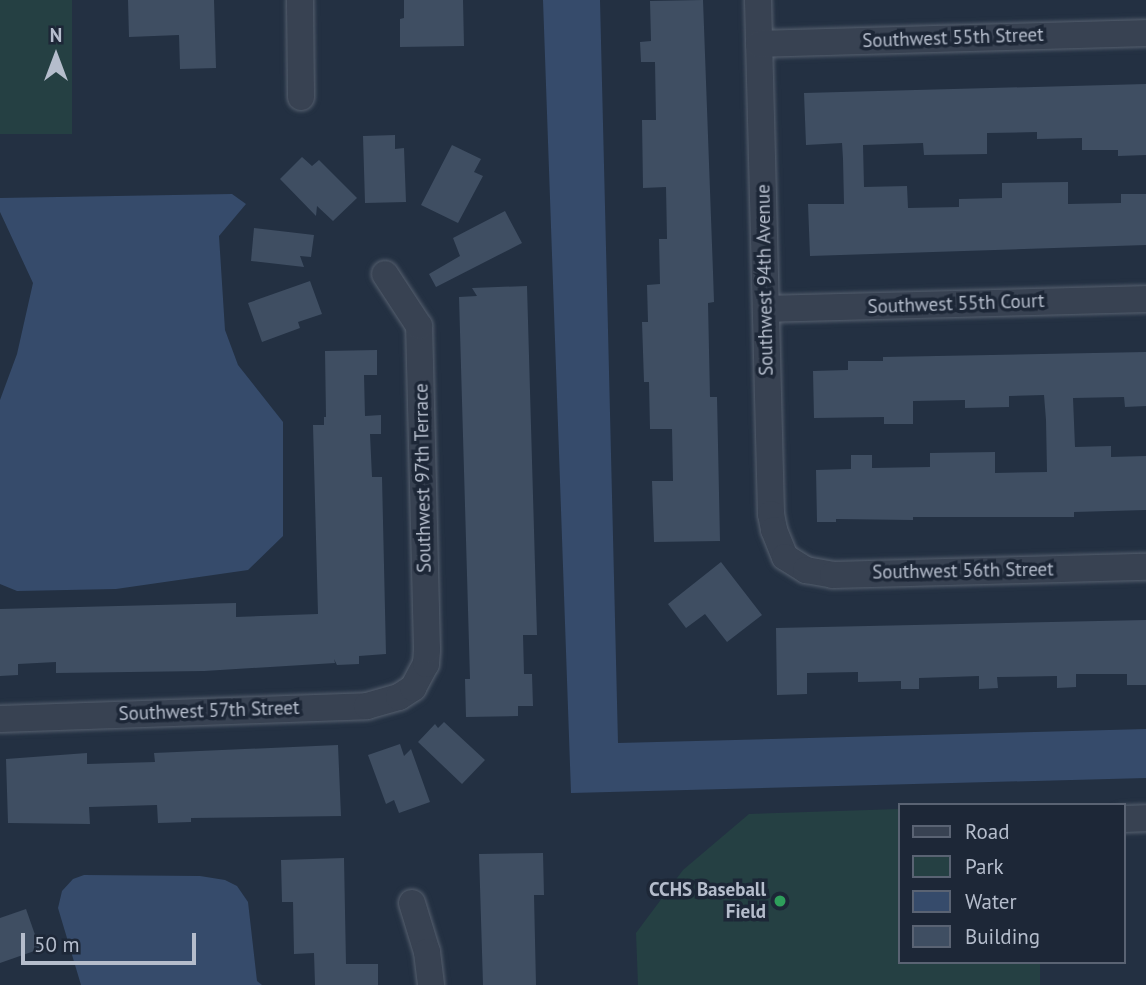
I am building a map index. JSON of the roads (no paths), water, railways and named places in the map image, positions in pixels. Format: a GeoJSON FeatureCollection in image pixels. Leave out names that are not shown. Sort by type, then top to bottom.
{"type":"FeatureCollection","features":[{"type":"Feature","properties":{"kind":"street"},"geometry":{"type":"LineString","coordinates":[[300,0],[301,97]]}},
{"type":"Feature","properties":{"kind":"street","name":"Southwest 94th Avenue"},"geometry":{"type":"LineString","coordinates":[[758,0],[771,514],[774,530],[785,557]]}},
{"type":"Feature","properties":{"kind":"street","name":"Southwest 55th Street"},"geometry":{"type":"LineString","coordinates":[[759,44],[1146,33]]}},
{"type":"Feature","properties":{"kind":"street","name":"Southwest 97th Terrace"},"geometry":{"type":"LineString","coordinates":[[385,274],[419,326],[428,650],[426,664],[413,688]]}},
{"type":"Feature","properties":{"kind":"street","name":"Southwest 55th Court"},"geometry":{"type":"LineString","coordinates":[[766,309],[1146,299]]}},
{"type":"Feature","properties":{"kind":"street","name":"Southwest 56th Street"},"geometry":{"type":"LineString","coordinates":[[785,557],[806,570],[833,575],[1146,567]]}},
{"type":"Feature","properties":{"kind":"street","name":"Southwest 57th Street"},"geometry":{"type":"LineString","coordinates":[[0,719],[367,706],[399,698],[413,688]]}},
{"type":"Feature","properties":{"kind":"street"},"geometry":{"type":"LineString","coordinates":[[1125,819],[1146,818]]}},
{"type":"Feature","properties":{"kind":"street"},"geometry":{"type":"LineString","coordinates":[[412,903],[427,952],[430,985]]}},
{"type":"Feature","properties":{"kind":"water"},"geometry":{"type":"Polygon","coordinates":[[[543,0],[600,0],[618,743],[1146,729],[1146,778],[571,793],[543,0]]]}},
{"type":"Feature","properties":{"kind":"water"},"geometry":{"type":"Polygon","coordinates":[[[232,194],[246,204],[219,236],[225,330],[238,365],[283,422],[283,536],[248,570],[116,589],[17,591],[0,584],[0,400],[17,354],[33,283],[0,212],[0,198],[232,194]]]}},
{"type":"Feature","properties":{"kind":"water"},"geometry":{"type":"Polygon","coordinates":[[[84,875],[200,876],[225,880],[237,886],[248,902],[257,981],[262,985],[81,985],[58,908],[62,891],[73,879],[84,875]]]}},
{"type":"Feature","properties":{"kind":"place","name":"CCHS Baseball Field"},"geometry":{"type":"Point","coordinates":[780,901]}}]}
